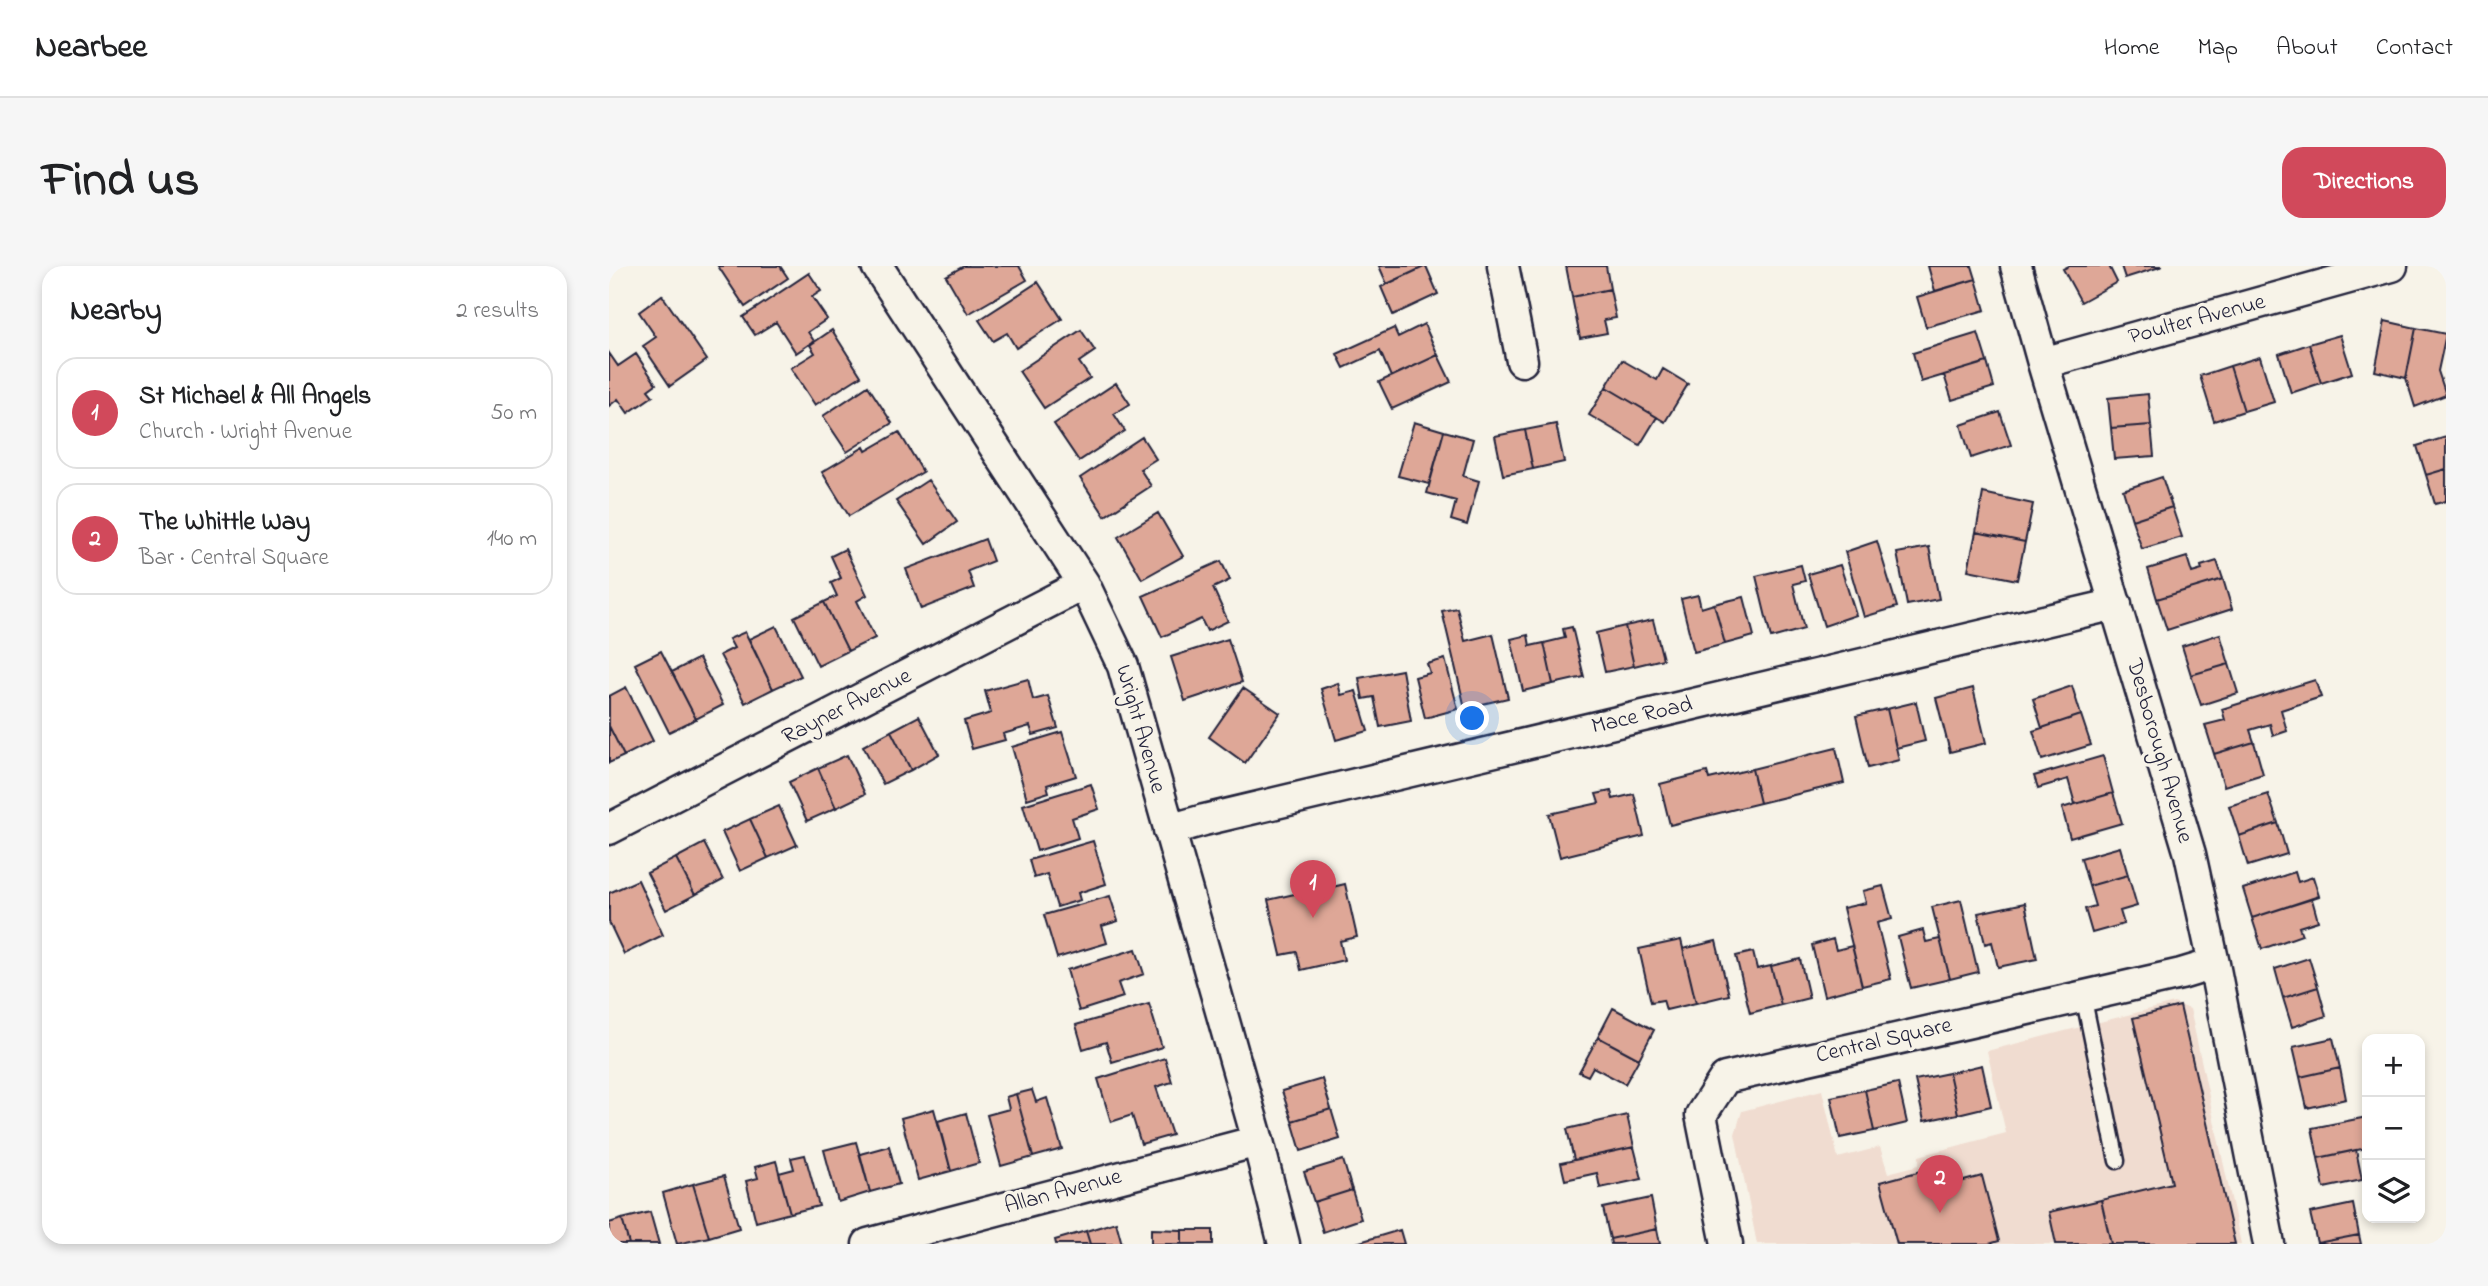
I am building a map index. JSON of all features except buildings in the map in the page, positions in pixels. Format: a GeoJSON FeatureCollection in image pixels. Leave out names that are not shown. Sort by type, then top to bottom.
{"type":"FeatureCollection","features":[{"type":"Feature","properties":{"kind":"street","name":"Wright Avenue"},"geometry":{"type":"LineString","coordinates":[[877,266],[1084,584],[1123,667],[1258,1141],[1284,1244]]}},
{"type":"Feature","properties":{"kind":"street"},"geometry":{"type":"LineString","coordinates":[[1503,266],[1522,360]]}},
{"type":"Feature","properties":{"kind":"street","name":"Desborough Avenue"},"geometry":{"type":"LineString","coordinates":[[2016,266],[2190,854],[2269,1244]]}},
{"type":"Feature","properties":{"kind":"street","name":"Poulter Avenue"},"geometry":{"type":"LineString","coordinates":[[2043,363],[2392,266]]}},
{"type":"Feature","properties":{"kind":"street","name":"Rayner Avenue"},"geometry":{"type":"LineString","coordinates":[[609,829],[1084,584]]}},
{"type":"Feature","properties":{"kind":"street","name":"Mace Road"},"geometry":{"type":"LineString","coordinates":[[1169,830],[1231,813],[2116,604]]}},
{"type":"Feature","properties":{"kind":"street","name":"Central Square"},"geometry":{"type":"LineString","coordinates":[[1727,1244],[1701,1115],[1725,1078],[2181,974],[2214,964]]}},
{"type":"Feature","properties":{"kind":"street","name":"Allan Avenue"},"geometry":{"type":"LineString","coordinates":[[868,1244],[1258,1141]]}},
{"type":"Feature","properties":{"kind":"lane"},"geometry":{"type":"LineString","coordinates":[[2083,995],[2117,1161]]}},
{"type":"Feature","properties":{"kind":"shaded area"},"geometry":{"type":"Polygon","coordinates":[[[2174,1003],[2190,1009],[2241,1244],[1757,1244],[1735,1134],[1742,1111],[1822,1090],[1838,1158],[1880,1147],[1888,1173],[1919,1165],[1919,1156],[2006,1133],[1987,1051],[2174,1003]]]}},
{"type":"Feature","properties":{"kind":"place","name":"St Michael & All Angels"},"geometry":{"type":"Point","coordinates":[1313,918]}},
{"type":"Feature","properties":{"kind":"place","name":"The Whittle Way"},"geometry":{"type":"Point","coordinates":[1940,1213]}}]}
